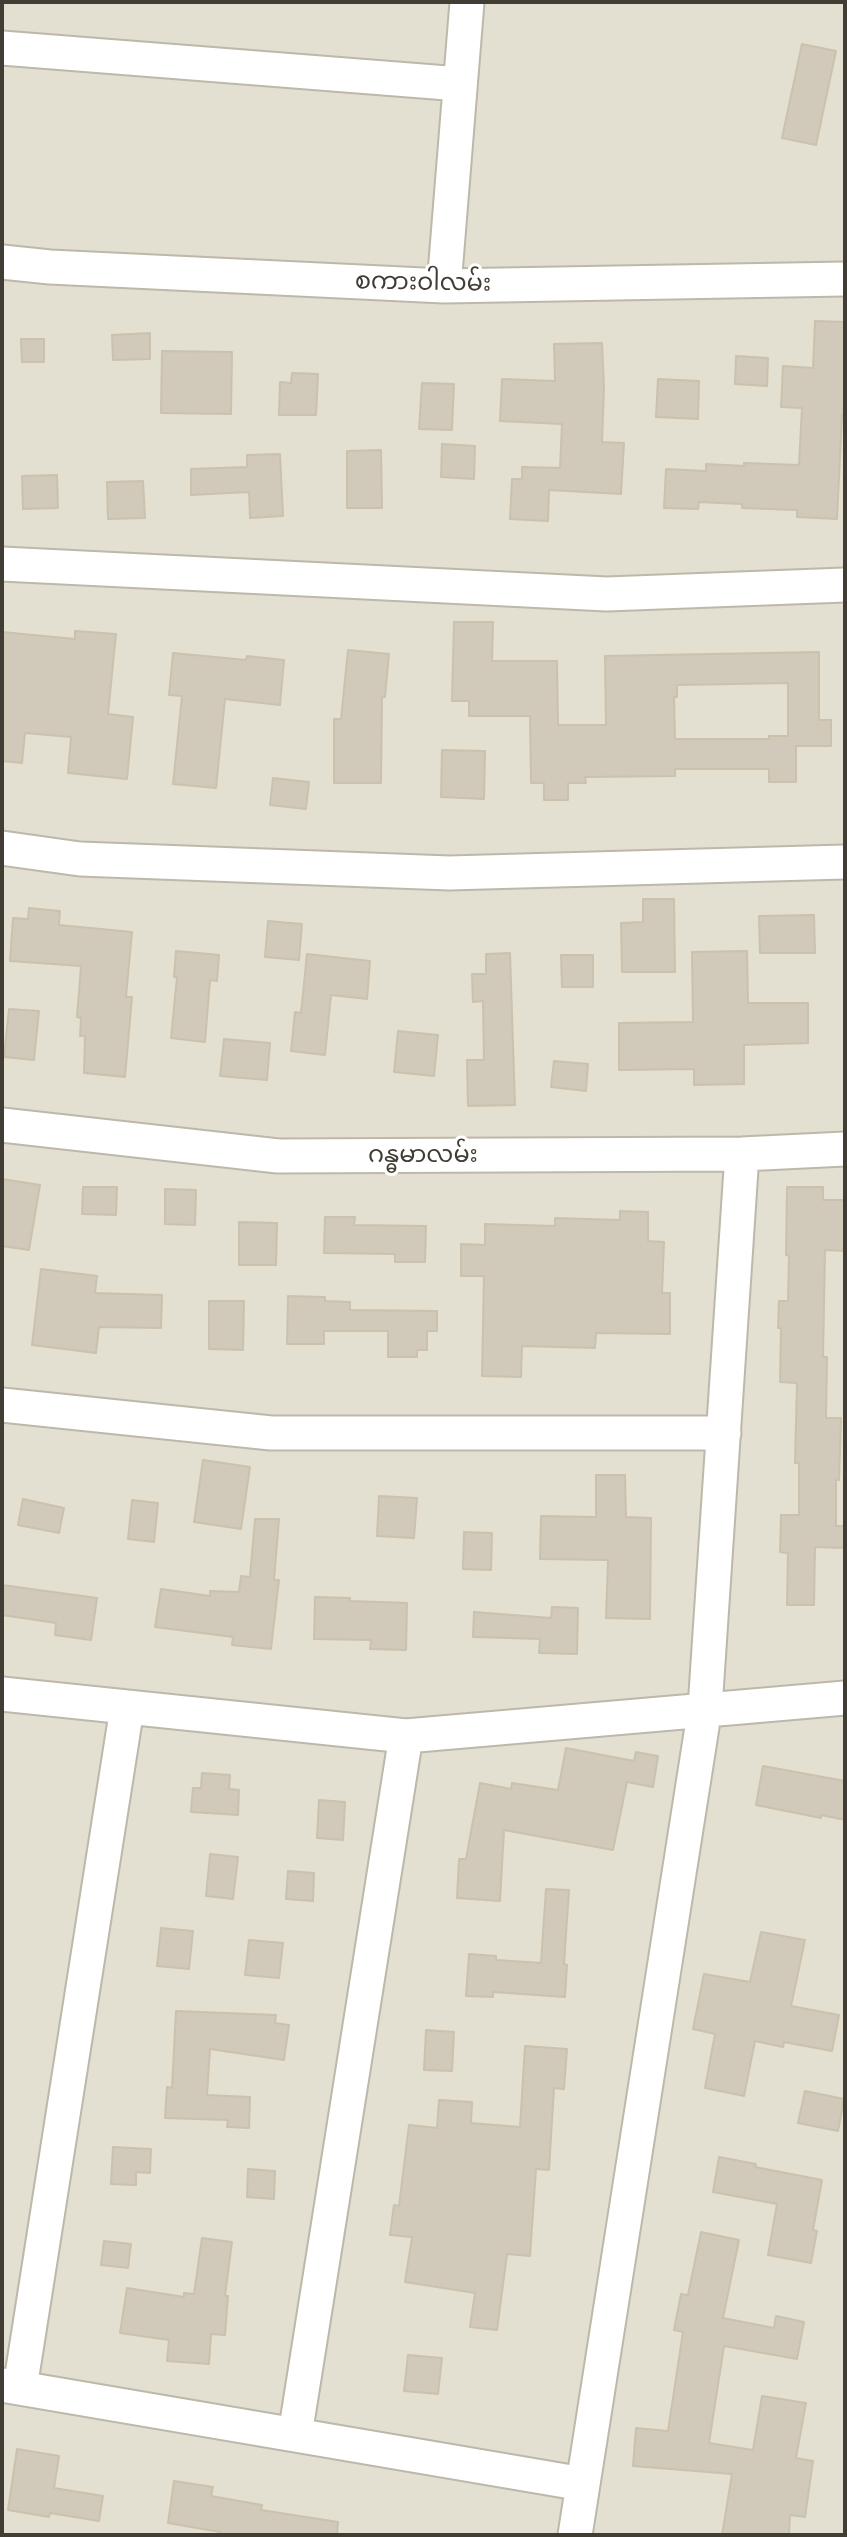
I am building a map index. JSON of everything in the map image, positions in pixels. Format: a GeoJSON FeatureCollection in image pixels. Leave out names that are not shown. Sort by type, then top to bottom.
{"type":"FeatureCollection","features":[{"type":"Feature","properties":{"kind":"street"},"geometry":{"type":"LineString","coordinates":[[444,286],[467,2]]}},
{"type":"Feature","properties":{"kind":"street"},"geometry":{"type":"LineString","coordinates":[[2,48],[460,84]]}},
{"type":"Feature","properties":{"kind":"street","name":"စကားဝါလမ်း"},"geometry":{"type":"LineString","coordinates":[[2,262],[50,267],[444,286],[845,279]]}},
{"type":"Feature","properties":{"kind":"street"},"geometry":{"type":"LineString","coordinates":[[2,564],[607,594],[845,585]]}},
{"type":"Feature","properties":{"kind":"street"},"geometry":{"type":"LineString","coordinates":[[2,848],[80,859],[449,873],[845,862]]}},
{"type":"Feature","properties":{"kind":"street","name":"ဂန္ဓမာလမ်း"},"geometry":{"type":"LineString","coordinates":[[2,1125],[278,1156],[742,1154],[845,1149]]}},
{"type":"Feature","properties":{"kind":"street"},"geometry":{"type":"LineString","coordinates":[[575,2535],[705,1708],[742,1154]]}},
{"type":"Feature","properties":{"kind":"street"},"geometry":{"type":"LineString","coordinates":[[2,1405],[271,1433],[723,1433]]}},
{"type":"Feature","properties":{"kind":"street"},"geometry":{"type":"LineString","coordinates":[[2,1694],[406,1736],[705,1708],[845,1698]]}},
{"type":"Feature","properties":{"kind":"street"},"geometry":{"type":"LineString","coordinates":[[127,1708],[11,2387],[583,2484]]}},
{"type":"Feature","properties":{"kind":"street"},"geometry":{"type":"LineString","coordinates":[[295,2435],[406,1736]]}},
{"type":"Feature","properties":{"kind":"shaded area"},"geometry":{"type":"Polygon","coordinates":[[[2,2],[845,2],[845,2535],[2,2535],[2,2]]]}},
{"type":"Feature","properties":{"kind":"building"},"geometry":{"type":"Polygon","coordinates":[[[802,44],[836,51],[816,145],[782,138],[802,44]]]}},
{"type":"Feature","properties":{"kind":"building"},"geometry":{"type":"Polygon","coordinates":[[[815,321],[845,322],[845,415],[842,415],[837,519],[797,517],[797,510],[742,508],[742,504],[699,502],[698,509],[664,508],[666,469],[706,471],[706,464],[799,465],[802,408],[781,407],[783,366],[813,368],[815,321]]]}},
{"type":"Feature","properties":{"kind":"building"},"geometry":{"type":"Polygon","coordinates":[[[150,333],[150,359],[113,360],[112,335],[150,333]]]}},
{"type":"Feature","properties":{"kind":"building"},"geometry":{"type":"Polygon","coordinates":[[[21,339],[44,339],[44,362],[22,362],[21,339]]]}},
{"type":"Feature","properties":{"kind":"building"},"geometry":{"type":"Polygon","coordinates":[[[602,343],[602,442],[624,443],[621,494],[549,490],[548,521],[510,519],[512,479],[522,479],[522,467],[560,468],[562,424],[500,421],[502,379],[555,381],[554,344],[602,343]]]}},
{"type":"Feature","properties":{"kind":"building"},"geometry":{"type":"Polygon","coordinates":[[[162,351],[232,352],[231,414],[161,413],[162,351]]]}},
{"type":"Feature","properties":{"kind":"building"},"geometry":{"type":"Polygon","coordinates":[[[736,356],[768,358],[767,386],[735,384],[736,356]]]}},
{"type":"Feature","properties":{"kind":"building"},"geometry":{"type":"Polygon","coordinates":[[[292,373],[318,374],[316,415],[279,415],[280,382],[291,383],[292,373]]]}},
{"type":"Feature","properties":{"kind":"building"},"geometry":{"type":"Polygon","coordinates":[[[658,379],[699,381],[698,419],[656,417],[658,379]]]}},
{"type":"Feature","properties":{"kind":"building"},"geometry":{"type":"Polygon","coordinates":[[[422,383],[454,384],[452,430],[419,429],[422,383]]]}},
{"type":"Feature","properties":{"kind":"building"},"geometry":{"type":"Polygon","coordinates":[[[442,444],[475,446],[474,479],[441,477],[442,444]]]}},
{"type":"Feature","properties":{"kind":"building"},"geometry":{"type":"Polygon","coordinates":[[[381,450],[382,508],[347,508],[347,451],[381,450]]]}},
{"type":"Feature","properties":{"kind":"building"},"geometry":{"type":"Polygon","coordinates":[[[280,454],[283,516],[250,518],[249,492],[191,495],[191,469],[247,467],[247,455],[280,454]]]}},
{"type":"Feature","properties":{"kind":"building"},"geometry":{"type":"Polygon","coordinates":[[[57,475],[58,508],[23,509],[22,476],[57,475]]]}},
{"type":"Feature","properties":{"kind":"building"},"geometry":{"type":"Polygon","coordinates":[[[143,481],[145,518],[108,519],[107,482],[143,481]]]}},
{"type":"Feature","properties":{"kind":"building"},"geometry":{"type":"Polygon","coordinates":[[[454,622],[493,622],[492,661],[557,661],[558,725],[606,725],[605,656],[819,652],[819,720],[831,720],[831,746],[796,746],[796,782],[769,782],[769,769],[675,769],[675,776],[585,777],[586,783],[568,783],[568,800],[544,800],[544,783],[531,783],[530,716],[469,716],[469,701],[452,701],[454,622]],[[788,683],[677,685],[677,697],[674,697],[675,739],[769,739],[769,736],[788,736],[788,683]]]}},
{"type":"Feature","properties":{"kind":"building"},"geometry":{"type":"Polygon","coordinates":[[[75,631],[116,634],[108,714],[133,717],[127,779],[68,773],[71,737],[25,733],[22,763],[2,761],[2,632],[75,639],[75,631]]]}},
{"type":"Feature","properties":{"kind":"building"},"geometry":{"type":"Polygon","coordinates":[[[348,650],[389,654],[385,697],[382,697],[381,783],[334,783],[334,719],[341,719],[348,650]]]}},
{"type":"Feature","properties":{"kind":"building"},"geometry":{"type":"Polygon","coordinates":[[[173,653],[246,660],[247,656],[284,660],[280,705],[225,699],[216,788],[173,784],[182,696],[169,695],[173,653]]]}},
{"type":"Feature","properties":{"kind":"building"},"geometry":{"type":"Polygon","coordinates":[[[442,750],[485,751],[484,799],[441,797],[442,750]]]}},
{"type":"Feature","properties":{"kind":"building"},"geometry":{"type":"Polygon","coordinates":[[[273,778],[309,782],[306,809],[270,805],[273,778]]]}},
{"type":"Feature","properties":{"kind":"building"},"geometry":{"type":"Polygon","coordinates":[[[643,899],[674,899],[675,972],[622,972],[621,923],[643,922],[643,899]]]}},
{"type":"Feature","properties":{"kind":"building"},"geometry":{"type":"Polygon","coordinates":[[[29,908],[60,911],[59,925],[132,932],[126,997],[132,997],[125,1077],[84,1073],[85,1036],[80,1036],[81,1018],[77,1017],[81,966],[10,961],[13,918],[28,919],[29,908]]]}},
{"type":"Feature","properties":{"kind":"building"},"geometry":{"type":"Polygon","coordinates":[[[814,915],[815,953],[760,953],[759,916],[814,915]]]}},
{"type":"Feature","properties":{"kind":"building"},"geometry":{"type":"Polygon","coordinates":[[[268,921],[302,924],[299,960],[265,957],[268,921]]]}},
{"type":"Feature","properties":{"kind":"building"},"geometry":{"type":"Polygon","coordinates":[[[176,951],[219,955],[217,981],[210,980],[205,1042],[171,1038],[177,977],[174,977],[176,951]]]}},
{"type":"Feature","properties":{"kind":"building"},"geometry":{"type":"Polygon","coordinates":[[[747,951],[748,1003],[808,1003],[808,1043],[744,1045],[744,1084],[694,1085],[694,1069],[619,1070],[619,1023],[693,1022],[692,952],[747,951]]]}},
{"type":"Feature","properties":{"kind":"building"},"geometry":{"type":"Polygon","coordinates":[[[510,953],[515,1105],[468,1106],[467,1060],[484,1060],[483,1001],[473,1002],[472,974],[486,974],[486,954],[510,953]]]}},
{"type":"Feature","properties":{"kind":"building"},"geometry":{"type":"Polygon","coordinates":[[[307,954],[370,961],[367,999],[331,995],[325,1055],[291,1051],[295,1012],[301,1013],[307,954]]]}},
{"type":"Feature","properties":{"kind":"building"},"geometry":{"type":"Polygon","coordinates":[[[561,955],[593,955],[593,987],[562,987],[561,955]]]}},
{"type":"Feature","properties":{"kind":"building"},"geometry":{"type":"Polygon","coordinates":[[[9,1009],[39,1011],[34,1060],[4,1057],[9,1009]]]}},
{"type":"Feature","properties":{"kind":"building"},"geometry":{"type":"Polygon","coordinates":[[[398,1031],[438,1035],[434,1076],[394,1072],[398,1031]]]}},
{"type":"Feature","properties":{"kind":"building"},"geometry":{"type":"Polygon","coordinates":[[[224,1039],[270,1043],[267,1080],[220,1076],[224,1039]]]}},
{"type":"Feature","properties":{"kind":"building"},"geometry":{"type":"Polygon","coordinates":[[[554,1061],[588,1064],[586,1091],[551,1087],[554,1061]]]}},
{"type":"Feature","properties":{"kind":"building"},"geometry":{"type":"Polygon","coordinates":[[[2,1179],[40,1185],[29,1250],[2,1246],[2,1179]]]}},
{"type":"Feature","properties":{"kind":"building"},"geometry":{"type":"Polygon","coordinates":[[[83,1187],[117,1187],[116,1215],[82,1214],[83,1187]]]}},
{"type":"Feature","properties":{"kind":"building"},"geometry":{"type":"Polygon","coordinates":[[[787,1187],[823,1187],[823,1200],[845,1200],[845,1251],[825,1250],[823,1357],[827,1357],[826,1418],[841,1418],[839,1480],[836,1480],[836,1526],[845,1526],[845,1548],[815,1547],[814,1605],[787,1605],[788,1553],[780,1552],[781,1515],[799,1515],[799,1463],[795,1463],[797,1383],[780,1382],[781,1328],[778,1328],[779,1301],[788,1301],[787,1187]]]}},
{"type":"Feature","properties":{"kind":"building"},"geometry":{"type":"Polygon","coordinates":[[[165,1189],[196,1190],[195,1225],[165,1224],[165,1189]]]}},
{"type":"Feature","properties":{"kind":"building"},"geometry":{"type":"Polygon","coordinates":[[[620,1211],[648,1212],[648,1241],[664,1242],[662,1293],[670,1293],[670,1334],[596,1333],[595,1348],[522,1346],[521,1377],[482,1376],[484,1276],[461,1276],[461,1244],[485,1245],[485,1224],[555,1226],[555,1218],[620,1220],[620,1211]]]}},
{"type":"Feature","properties":{"kind":"building"},"geometry":{"type":"Polygon","coordinates":[[[325,1217],[355,1217],[354,1225],[426,1226],[425,1262],[395,1262],[395,1254],[324,1253],[325,1217]]]}},
{"type":"Feature","properties":{"kind":"building"},"geometry":{"type":"Polygon","coordinates":[[[239,1222],[277,1223],[276,1265],[239,1265],[239,1222]]]}},
{"type":"Feature","properties":{"kind":"building"},"geometry":{"type":"Polygon","coordinates":[[[41,1269],[97,1276],[95,1293],[162,1295],[161,1328],[99,1327],[96,1353],[32,1345],[41,1269]]]}},
{"type":"Feature","properties":{"kind":"building"},"geometry":{"type":"Polygon","coordinates":[[[288,1296],[325,1297],[325,1301],[350,1302],[350,1310],[437,1311],[437,1331],[427,1331],[427,1350],[417,1350],[417,1357],[388,1357],[388,1331],[324,1331],[324,1344],[287,1344],[288,1296]]]}},
{"type":"Feature","properties":{"kind":"building"},"geometry":{"type":"Polygon","coordinates":[[[209,1301],[244,1301],[243,1350],[209,1349],[209,1301]]]}},
{"type":"Feature","properties":{"kind":"building"},"geometry":{"type":"Polygon","coordinates":[[[203,1460],[250,1467],[241,1529],[194,1522],[203,1460]]]}},
{"type":"Feature","properties":{"kind":"building"},"geometry":{"type":"Polygon","coordinates":[[[596,1475],[625,1475],[626,1517],[651,1518],[650,1619],[606,1618],[608,1560],[540,1559],[541,1516],[596,1517],[596,1475]]]}},
{"type":"Feature","properties":{"kind":"building"},"geometry":{"type":"Polygon","coordinates":[[[379,1496],[417,1498],[414,1538],[377,1536],[379,1496]]]}},
{"type":"Feature","properties":{"kind":"building"},"geometry":{"type":"Polygon","coordinates":[[[23,1499],[64,1508],[59,1533],[18,1525],[23,1499]]]}},
{"type":"Feature","properties":{"kind":"building"},"geometry":{"type":"Polygon","coordinates":[[[132,1500],[158,1503],[154,1542],[128,1539],[132,1500]]]}},
{"type":"Feature","properties":{"kind":"building"},"geometry":{"type":"Polygon","coordinates":[[[255,1519],[279,1519],[274,1580],[279,1580],[271,1649],[232,1645],[233,1637],[155,1627],[161,1589],[210,1596],[210,1591],[239,1592],[241,1576],[250,1577],[255,1519]]]}},
{"type":"Feature","properties":{"kind":"building"},"geometry":{"type":"Polygon","coordinates":[[[464,1532],[492,1533],[491,1570],[463,1569],[464,1532]]]}},
{"type":"Feature","properties":{"kind":"building"},"geometry":{"type":"Polygon","coordinates":[[[2,1585],[97,1598],[91,1640],[55,1635],[56,1623],[2,1615],[2,1585]]]}},
{"type":"Feature","properties":{"kind":"building"},"geometry":{"type":"Polygon","coordinates":[[[315,1597],[407,1603],[406,1650],[370,1649],[371,1640],[314,1639],[315,1597]]]}},
{"type":"Feature","properties":{"kind":"building"},"geometry":{"type":"Polygon","coordinates":[[[552,1607],[578,1608],[577,1654],[539,1653],[540,1639],[473,1637],[474,1612],[551,1618],[552,1607]]]}},
{"type":"Feature","properties":{"kind":"building"},"geometry":{"type":"Polygon","coordinates":[[[566,1748],[634,1761],[636,1752],[658,1756],[653,1787],[627,1782],[613,1850],[504,1830],[500,1901],[457,1898],[459,1859],[466,1859],[480,1783],[511,1789],[512,1783],[558,1790],[566,1748]]]}},
{"type":"Feature","properties":{"kind":"building"},"geometry":{"type":"Polygon","coordinates":[[[763,1766],[845,1781],[845,1820],[756,1805],[763,1766]]]}},
{"type":"Feature","properties":{"kind":"building"},"geometry":{"type":"Polygon","coordinates":[[[202,1773],[230,1775],[229,1789],[239,1790],[238,1815],[191,1812],[193,1788],[201,1788],[202,1773]]]}},
{"type":"Feature","properties":{"kind":"building"},"geometry":{"type":"Polygon","coordinates":[[[319,1800],[345,1802],[343,1840],[317,1838],[319,1800]]]}},
{"type":"Feature","properties":{"kind":"building"},"geometry":{"type":"Polygon","coordinates":[[[210,1854],[238,1857],[233,1899],[206,1896],[210,1854]]]}},
{"type":"Feature","properties":{"kind":"building"},"geometry":{"type":"Polygon","coordinates":[[[288,1871],[314,1873],[313,1901],[286,1899],[288,1871]]]}},
{"type":"Feature","properties":{"kind":"building"},"geometry":{"type":"Polygon","coordinates":[[[546,1889],[569,1890],[564,1964],[567,1965],[565,1997],[493,1992],[493,1997],[466,1996],[469,1954],[496,1956],[496,1960],[541,1963],[546,1889]]]}},
{"type":"Feature","properties":{"kind":"building"},"geometry":{"type":"Polygon","coordinates":[[[161,1928],[193,1931],[189,1969],[157,1966],[161,1928]]]}},
{"type":"Feature","properties":{"kind":"building"},"geometry":{"type":"Polygon","coordinates":[[[761,1932],[805,1940],[791,2006],[839,2015],[832,2051],[784,2042],[783,2047],[755,2041],[744,2096],[705,2088],[715,2034],[693,2029],[704,1974],[750,1982],[761,1932]]]}},
{"type":"Feature","properties":{"kind":"building"},"geometry":{"type":"Polygon","coordinates":[[[249,1940],[283,1943],[279,1978],[245,1975],[249,1940]]]}},
{"type":"Feature","properties":{"kind":"building"},"geometry":{"type":"Polygon","coordinates":[[[176,2011],[276,2015],[275,2023],[289,2025],[284,2060],[210,2049],[207,2095],[250,2097],[249,2128],[227,2127],[228,2120],[165,2118],[167,2087],[172,2088],[176,2011]]]}},
{"type":"Feature","properties":{"kind":"building"},"geometry":{"type":"Polygon","coordinates":[[[426,2030],[454,2032],[452,2071],[424,2070],[426,2030]]]}},
{"type":"Feature","properties":{"kind":"building"},"geometry":{"type":"Polygon","coordinates":[[[525,2046],[567,2049],[564,2089],[554,2088],[549,2170],[536,2169],[530,2256],[507,2254],[497,2330],[470,2327],[475,2293],[405,2282],[412,2237],[390,2235],[394,2205],[399,2206],[409,2125],[437,2128],[439,2100],[472,2102],[471,2123],[520,2127],[525,2046]]]}},
{"type":"Feature","properties":{"kind":"building"},"geometry":{"type":"Polygon","coordinates":[[[805,2091],[844,2099],[838,2131],[798,2123],[805,2091]]]}},
{"type":"Feature","properties":{"kind":"building"},"geometry":{"type":"Polygon","coordinates":[[[113,2147],[151,2149],[150,2173],[136,2172],[136,2185],[111,2184],[113,2147]]]}},
{"type":"Feature","properties":{"kind":"building"},"geometry":{"type":"Polygon","coordinates":[[[719,2157],[822,2180],[813,2230],[817,2231],[811,2263],[768,2255],[777,2204],[713,2192],[719,2157]]]}},
{"type":"Feature","properties":{"kind":"building"},"geometry":{"type":"Polygon","coordinates":[[[248,2169],[275,2171],[274,2199],[247,2197],[248,2169]]]}},
{"type":"Feature","properties":{"kind":"building"},"geometry":{"type":"Polygon","coordinates":[[[701,2232],[739,2240],[723,2318],[774,2328],[776,2316],[804,2322],[797,2359],[724,2346],[709,2443],[753,2450],[762,2396],[806,2403],[796,2458],[813,2461],[805,2517],[790,2515],[789,2535],[722,2535],[732,2474],[633,2466],[636,2428],[668,2431],[683,2332],[674,2330],[681,2294],[688,2295],[701,2232]]]}},
{"type":"Feature","properties":{"kind":"building"},"geometry":{"type":"Polygon","coordinates":[[[202,2238],[232,2242],[225,2296],[228,2296],[225,2335],[211,2334],[209,2364],[167,2361],[169,2340],[120,2333],[127,2288],[184,2297],[184,2293],[194,2294],[202,2238]]]}},
{"type":"Feature","properties":{"kind":"building"},"geometry":{"type":"Polygon","coordinates":[[[104,2241],[131,2244],[128,2268],[101,2265],[104,2241]]]}},
{"type":"Feature","properties":{"kind":"building"},"geometry":{"type":"Polygon","coordinates":[[[408,2355],[442,2358],[438,2394],[404,2391],[408,2355]]]}},
{"type":"Feature","properties":{"kind":"building"},"geometry":{"type":"Polygon","coordinates":[[[17,2449],[59,2456],[54,2488],[103,2496],[99,2521],[8,2510],[17,2449]]]}},
{"type":"Feature","properties":{"kind":"building"},"geometry":{"type":"Polygon","coordinates":[[[174,2481],[213,2487],[211,2496],[262,2505],[261,2510],[338,2522],[337,2535],[219,2535],[220,2532],[168,2523],[174,2481]]]}}]}
